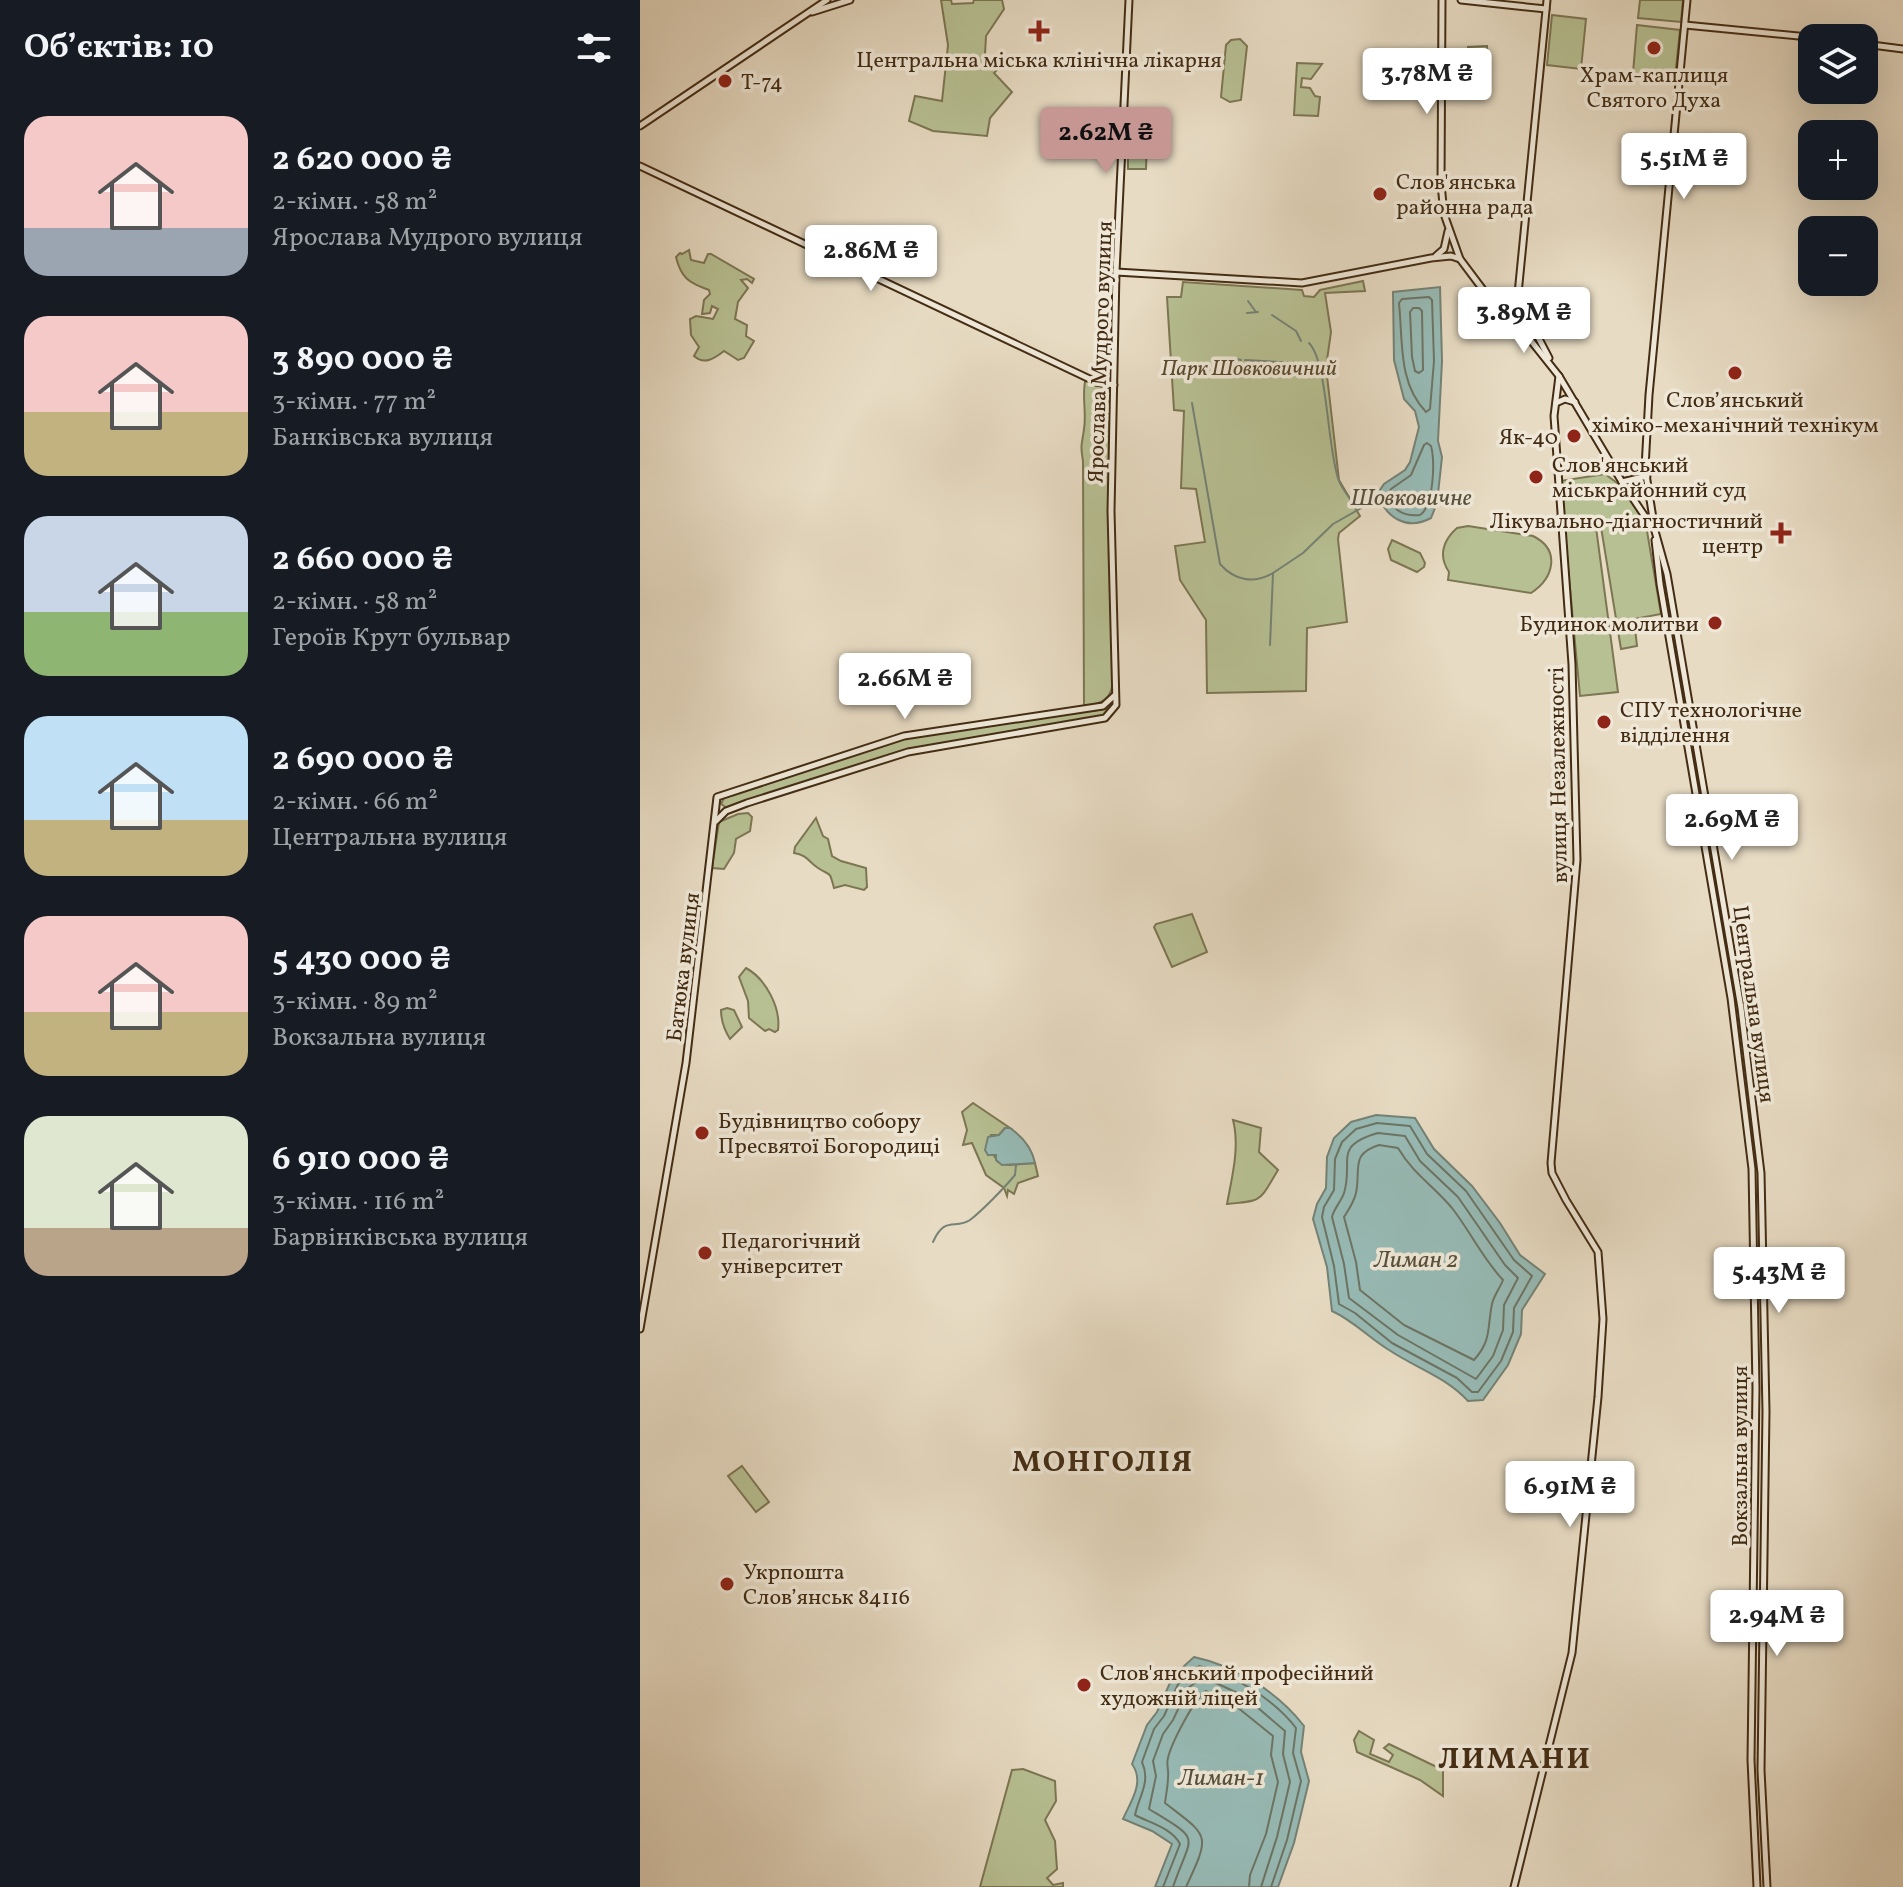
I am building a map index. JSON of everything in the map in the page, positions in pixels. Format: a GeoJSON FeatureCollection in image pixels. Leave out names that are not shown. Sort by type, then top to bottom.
{"type":"FeatureCollection","features":[{"type":"Feature","properties":{"kind":"street"},"geometry":{"type":"LineString","coordinates":[[640,126],[827,0]]}},
{"type":"Feature","properties":{"kind":"street"},"geometry":{"type":"LineString","coordinates":[[804,15],[850,0]]}},
{"type":"Feature","properties":{"kind":"street","name":"Ярослава Мудрого вулиця"},"geometry":{"type":"LineString","coordinates":[[716,821],[726,811],[747,803],[908,752],[1105,718],[1116,705],[1111,511],[1116,272],[1129,0]]}},
{"type":"Feature","properties":{"kind":"street"},"geometry":{"type":"LineString","coordinates":[[1442,0],[1441,176],[1448,227],[1460,259],[1487,295],[1512,317],[1559,376],[1655,531]]}},
{"type":"Feature","properties":{"kind":"street"},"geometry":{"type":"LineString","coordinates":[[1461,0],[1546,9]]}},
{"type":"Feature","properties":{"kind":"street"},"geometry":{"type":"LineString","coordinates":[[1512,317],[1511,309],[1517,304],[1547,0]]}},
{"type":"Feature","properties":{"kind":"street","name":"Центральна вулиця"},"geometry":{"type":"LineString","coordinates":[[1687,0],[1649,395],[1647,476],[1660,584],[1731,998],[1752,1169]]}},
{"type":"Feature","properties":{"kind":"street"},"geometry":{"type":"LineString","coordinates":[[1685,25],[1798,36]]}},
{"type":"Feature","properties":{"kind":"street"},"geometry":{"type":"LineString","coordinates":[[1878,46],[1903,49]]}},
{"type":"Feature","properties":{"kind":"street"},"geometry":{"type":"LineString","coordinates":[[640,166],[1096,382],[1114,385]]}},
{"type":"Feature","properties":{"kind":"street"},"geometry":{"type":"LineString","coordinates":[[1431,258],[1444,249],[1448,227]]}},
{"type":"Feature","properties":{"kind":"street"},"geometry":{"type":"LineString","coordinates":[[1116,272],[1302,283],[1431,258],[1451,256],[1460,259]]}},
{"type":"Feature","properties":{"kind":"street"},"geometry":{"type":"LineString","coordinates":[[1487,295],[1523,306],[1559,376]]}},
{"type":"Feature","properties":{"kind":"street"},"geometry":{"type":"LineString","coordinates":[[1512,317],[1520,319],[1525,312]]}},
{"type":"Feature","properties":{"kind":"street","name":"вулиця Незалежності"},"geometry":{"type":"LineString","coordinates":[[1514,1887],[1572,1653],[1603,1305],[1598,1252],[1552,1173],[1555,1102],[1577,860],[1572,664],[1554,416],[1559,376]]}},
{"type":"Feature","properties":{"kind":"street"},"geometry":{"type":"LineString","coordinates":[[1564,399],[1568,389]]}},
{"type":"Feature","properties":{"kind":"street"},"geometry":{"type":"LineString","coordinates":[[1556,401],[1568,389]]}},
{"type":"Feature","properties":{"kind":"street"},"geometry":{"type":"LineString","coordinates":[[1556,401],[1564,399],[1575,402]]}},
{"type":"Feature","properties":{"kind":"street"},"geometry":{"type":"LineString","coordinates":[[1622,482],[1647,476]]}},
{"type":"Feature","properties":{"kind":"street","name":"Центральна вулиця"},"geometry":{"type":"LineString","coordinates":[[1655,531],[1667,574],[1741,1008],[1762,1201]]}},
{"type":"Feature","properties":{"kind":"street","name":"Батюка вулиця"},"geometry":{"type":"LineString","coordinates":[[640,1329],[686,1063],[717,797],[904,736],[1101,706],[1116,694]]}},
{"type":"Feature","properties":{"kind":"street","name":"Вокзальна вулиця"},"geometry":{"type":"LineString","coordinates":[[1752,1169],[1756,1402],[1751,1760],[1757,1887]]}},
{"type":"Feature","properties":{"kind":"street","name":"Вокзальна вулиця"},"geometry":{"type":"LineString","coordinates":[[1762,1201],[1766,1420],[1761,1770],[1767,1887]]}},
{"type":"Feature","properties":{"kind":"green space"},"geometry":{"type":"Polygon","coordinates":[[[941,0],[951,0],[952,4],[1002,0],[1004,9],[986,36],[985,54],[999,68],[994,73],[1012,92],[990,118],[987,136],[933,131],[909,121],[915,96],[942,101],[948,45],[941,0]]]}},
{"type":"Feature","properties":{"kind":"green space"},"geometry":{"type":"Polygon","coordinates":[[[1640,0],[1683,0],[1681,22],[1638,18],[1640,0]]]}},
{"type":"Feature","properties":{"kind":"green space"},"geometry":{"type":"Polygon","coordinates":[[[1552,15],[1586,19],[1581,69],[1547,65],[1552,15]]]}},
{"type":"Feature","properties":{"kind":"green space"},"geometry":{"type":"Polygon","coordinates":[[[1637,25],[1680,30],[1675,77],[1633,73],[1637,25]]]}},
{"type":"Feature","properties":{"kind":"green space"},"geometry":{"type":"Polygon","coordinates":[[[1240,39],[1247,46],[1241,100],[1230,102],[1221,97],[1226,45],[1231,40],[1240,39]]]}},
{"type":"Feature","properties":{"kind":"green space"},"geometry":{"type":"Polygon","coordinates":[[[1487,46],[1488,81],[1470,81],[1468,47],[1487,46]]]}},
{"type":"Feature","properties":{"kind":"green space"},"geometry":{"type":"Polygon","coordinates":[[[1297,63],[1322,64],[1311,79],[1302,78],[1301,87],[1310,88],[1315,96],[1320,97],[1318,116],[1294,115],[1297,63]]]}},
{"type":"Feature","properties":{"kind":"green space"},"geometry":{"type":"Polygon","coordinates":[[[1128,141],[1147,141],[1146,169],[1128,169],[1128,141]]]}},
{"type":"Feature","properties":{"kind":"green space"},"geometry":{"type":"Polygon","coordinates":[[[689,250],[691,260],[704,263],[711,254],[754,279],[752,283],[747,279],[741,280],[748,288],[738,302],[735,319],[747,325],[746,336],[754,341],[744,358],[738,360],[724,351],[706,360],[694,356],[699,347],[691,335],[690,319],[696,316],[713,319],[718,309],[712,306],[710,313],[702,314],[709,290],[687,279],[680,270],[676,257],[689,250]]]}},
{"type":"Feature","properties":{"kind":"green space","name":"Парк Шовковичний"},"geometry":{"type":"Polygon","coordinates":[[[1363,281],[1365,291],[1325,293],[1331,332],[1326,367],[1339,480],[1360,516],[1339,533],[1338,539],[1347,622],[1307,628],[1306,691],[1207,693],[1206,620],[1180,580],[1175,546],[1205,542],[1196,489],[1181,488],[1184,411],[1174,410],[1167,297],[1181,297],[1183,282],[1302,290],[1304,296],[1314,297],[1320,290],[1363,281]]]}},
{"type":"Feature","properties":{"kind":"green space"},"geometry":{"type":"Polygon","coordinates":[[[1086,377],[1110,388],[1111,394],[1109,520],[1113,679],[1111,692],[1105,699],[1084,707],[1081,447],[1086,377]]]}},
{"type":"Feature","properties":{"kind":"green space"},"geometry":{"type":"Polygon","coordinates":[[[1605,474],[1624,488],[1646,525],[1661,614],[1634,619],[1637,646],[1621,649],[1600,521],[1595,520],[1618,692],[1580,696],[1560,481],[1605,474]]]}},
{"type":"Feature","properties":{"kind":"green space"},"geometry":{"type":"Polygon","coordinates":[[[1468,526],[1533,536],[1542,542],[1551,556],[1545,580],[1531,593],[1448,580],[1449,572],[1443,554],[1445,543],[1457,528],[1468,526]]]}},
{"type":"Feature","properties":{"kind":"green space"},"geometry":{"type":"Polygon","coordinates":[[[1392,540],[1420,553],[1424,567],[1417,572],[1391,560],[1388,549],[1392,540]]]}},
{"type":"Feature","properties":{"kind":"green space"},"geometry":{"type":"Polygon","coordinates":[[[1107,709],[1107,715],[907,750],[727,808],[721,804],[725,796],[905,737],[1107,709]]]}},
{"type":"Feature","properties":{"kind":"green space"},"geometry":{"type":"Polygon","coordinates":[[[748,813],[752,817],[750,831],[736,839],[734,853],[724,869],[712,868],[719,822],[748,813]]]}},
{"type":"Feature","properties":{"kind":"green space"},"geometry":{"type":"Polygon","coordinates":[[[816,818],[823,836],[828,839],[832,856],[866,868],[867,887],[864,890],[845,885],[834,888],[829,875],[805,857],[794,853],[816,818]]]}},
{"type":"Feature","properties":{"kind":"green space"},"geometry":{"type":"Polygon","coordinates":[[[1192,914],[1207,952],[1172,967],[1154,927],[1192,914]]]}},
{"type":"Feature","properties":{"kind":"green space"},"geometry":{"type":"Polygon","coordinates":[[[746,968],[760,979],[771,995],[778,1021],[775,1032],[765,1031],[749,1018],[748,1001],[739,977],[746,968]]]}},
{"type":"Feature","properties":{"kind":"green space"},"geometry":{"type":"Polygon","coordinates":[[[721,1010],[734,1010],[742,1027],[730,1039],[721,1014],[721,1010]]]}},
{"type":"Feature","properties":{"kind":"green space"},"geometry":{"type":"Polygon","coordinates":[[[973,1103],[1010,1128],[1005,1128],[999,1135],[991,1135],[987,1142],[988,1155],[993,1154],[998,1162],[1008,1165],[1035,1163],[1038,1176],[1018,1183],[1014,1194],[1008,1190],[1007,1196],[1004,1188],[986,1175],[972,1143],[963,1145],[967,1130],[962,1112],[973,1103]]]}},
{"type":"Feature","properties":{"kind":"green space"},"geometry":{"type":"Polygon","coordinates":[[[1233,1120],[1261,1128],[1259,1152],[1278,1170],[1259,1198],[1227,1204],[1235,1151],[1233,1120]]]}},
{"type":"Feature","properties":{"kind":"green space"},"geometry":{"type":"Polygon","coordinates":[[[742,1466],[769,1502],[756,1512],[728,1476],[742,1466]]]}},
{"type":"Feature","properties":{"kind":"green space"},"geometry":{"type":"Polygon","coordinates":[[[1359,1731],[1374,1740],[1370,1754],[1389,1762],[1393,1755],[1384,1748],[1389,1744],[1443,1770],[1443,1796],[1420,1780],[1357,1752],[1354,1740],[1359,1731]]]}},
{"type":"Feature","properties":{"kind":"green space"},"geometry":{"type":"Polygon","coordinates":[[[1023,1769],[1055,1781],[1056,1801],[1045,1820],[1055,1841],[1057,1869],[1047,1878],[1053,1885],[1063,1883],[1063,1887],[980,1887],[1012,1770],[1023,1769]]]}},
{"type":"Feature","properties":{"kind":"water","name":"Шовковичне"},"geometry":{"type":"Polygon","coordinates":[[[1440,287],[1442,361],[1438,441],[1442,457],[1437,503],[1431,518],[1422,522],[1406,522],[1398,520],[1386,509],[1378,493],[1410,462],[1419,427],[1415,411],[1404,399],[1394,360],[1393,292],[1440,287]]]}},
{"type":"Feature","properties":{"kind":"water","name":"Лиман 2"},"geometry":{"type":"Polygon","coordinates":[[[1376,1115],[1415,1118],[1434,1149],[1472,1186],[1520,1255],[1545,1274],[1522,1310],[1521,1334],[1508,1365],[1483,1400],[1468,1401],[1450,1385],[1389,1350],[1332,1311],[1327,1267],[1313,1219],[1326,1188],[1327,1157],[1334,1138],[1351,1122],[1376,1115]]]}},
{"type":"Feature","properties":{"kind":"water"},"geometry":{"type":"Polygon","coordinates":[[[1005,1128],[1010,1128],[1023,1139],[1035,1163],[1002,1165],[996,1160],[996,1155],[988,1155],[985,1150],[988,1137],[999,1135],[1005,1128]]]}},
{"type":"Feature","properties":{"kind":"water","name":"Лиман-1"},"geometry":{"type":"Polygon","coordinates":[[[1194,1657],[1225,1667],[1255,1682],[1282,1702],[1304,1726],[1301,1752],[1309,1781],[1294,1843],[1278,1887],[1155,1887],[1172,1844],[1152,1831],[1123,1819],[1137,1785],[1132,1764],[1147,1725],[1157,1712],[1173,1676],[1194,1657]]]}},
{"type":"Feature","properties":{"kind":"waterway"},"geometry":{"type":"LineString","coordinates":[[1248,301],[1256,312]]}},
{"type":"Feature","properties":{"kind":"waterway"},"geometry":{"type":"LineString","coordinates":[[1247,313],[1258,312]]}},
{"type":"Feature","properties":{"kind":"waterway"},"geometry":{"type":"LineString","coordinates":[[1272,315],[1296,331],[1301,341]]}},
{"type":"Feature","properties":{"kind":"waterway"},"geometry":{"type":"LineString","coordinates":[[1309,343],[1320,368],[1339,481],[1356,507]]}},
{"type":"Feature","properties":{"kind":"waterway"},"geometry":{"type":"LineString","coordinates":[[1237,359],[1241,360]]}},
{"type":"Feature","properties":{"kind":"waterway"},"geometry":{"type":"LineString","coordinates":[[1245,360],[1297,363]]}},
{"type":"Feature","properties":{"kind":"waterway"},"geometry":{"type":"LineString","coordinates":[[1306,363],[1317,365]]}},
{"type":"Feature","properties":{"kind":"waterway"},"geometry":{"type":"LineString","coordinates":[[1192,403],[1220,564],[1232,574],[1245,579],[1259,579],[1273,573]]}},
{"type":"Feature","properties":{"kind":"waterway"},"geometry":{"type":"LineString","coordinates":[[1270,645],[1273,573],[1303,553],[1333,524],[1379,498]]}},
{"type":"Feature","properties":{"kind":"waterway"},"geometry":{"type":"LineString","coordinates":[[933,1242],[946,1226],[965,1223],[981,1210],[1015,1175],[1016,1165]]}},
{"type":"Feature","properties":{"kind":"place","name":"Центральна міська клінічна лікарня"},"geometry":{"type":"Point","coordinates":[1039,31]}},
{"type":"Feature","properties":{"kind":"place","name":"Храм-каплиця Святого Духа"},"geometry":{"type":"Point","coordinates":[1654,48]}},
{"type":"Feature","properties":{"kind":"place","name":"Т-74"},"geometry":{"type":"Point","coordinates":[725,81]}},
{"type":"Feature","properties":{"kind":"place","name":"Слов'янська районна рада"},"geometry":{"type":"Point","coordinates":[1380,194]}},
{"type":"Feature","properties":{"kind":"place","name":"Слов’янський хіміко-механічний технікум"},"geometry":{"type":"Point","coordinates":[1735,373]}},
{"type":"Feature","properties":{"kind":"place","name":"Як-40"},"geometry":{"type":"Point","coordinates":[1574,436]}},
{"type":"Feature","properties":{"kind":"place","name":"Слов'янський міськрайонний суд"},"geometry":{"type":"Point","coordinates":[1536,477]}},
{"type":"Feature","properties":{"kind":"place","name":"Лікувально-діагностичний центр"},"geometry":{"type":"Point","coordinates":[1781,533]}},
{"type":"Feature","properties":{"kind":"place","name":"Будинок молитви"},"geometry":{"type":"Point","coordinates":[1715,623]}},
{"type":"Feature","properties":{"kind":"place","name":"СПУ технологічне відділення"},"geometry":{"type":"Point","coordinates":[1604,722]}},
{"type":"Feature","properties":{"kind":"place","name":"Будівництво собору Пресвятої Богородиці"},"geometry":{"type":"Point","coordinates":[702,1133]}},
{"type":"Feature","properties":{"kind":"place","name":"Педагогічний університет"},"geometry":{"type":"Point","coordinates":[705,1253]}},
{"type":"Feature","properties":{"kind":"place","name":"Укрпошта Слов’янськ 84116"},"geometry":{"type":"Point","coordinates":[727,1584]}},
{"type":"Feature","properties":{"kind":"place","name":"Слов'янський професійний художній ліцей"},"geometry":{"type":"Point","coordinates":[1084,1685]}},
{"type":"Feature","properties":{"kind":"district","name":"МОНГОЛІЯ"},"geometry":{"type":"Point","coordinates":[1103,1461]}},
{"type":"Feature","properties":{"kind":"district","name":"ЛИМАНИ"},"geometry":{"type":"Point","coordinates":[1515,1758]}}]}
